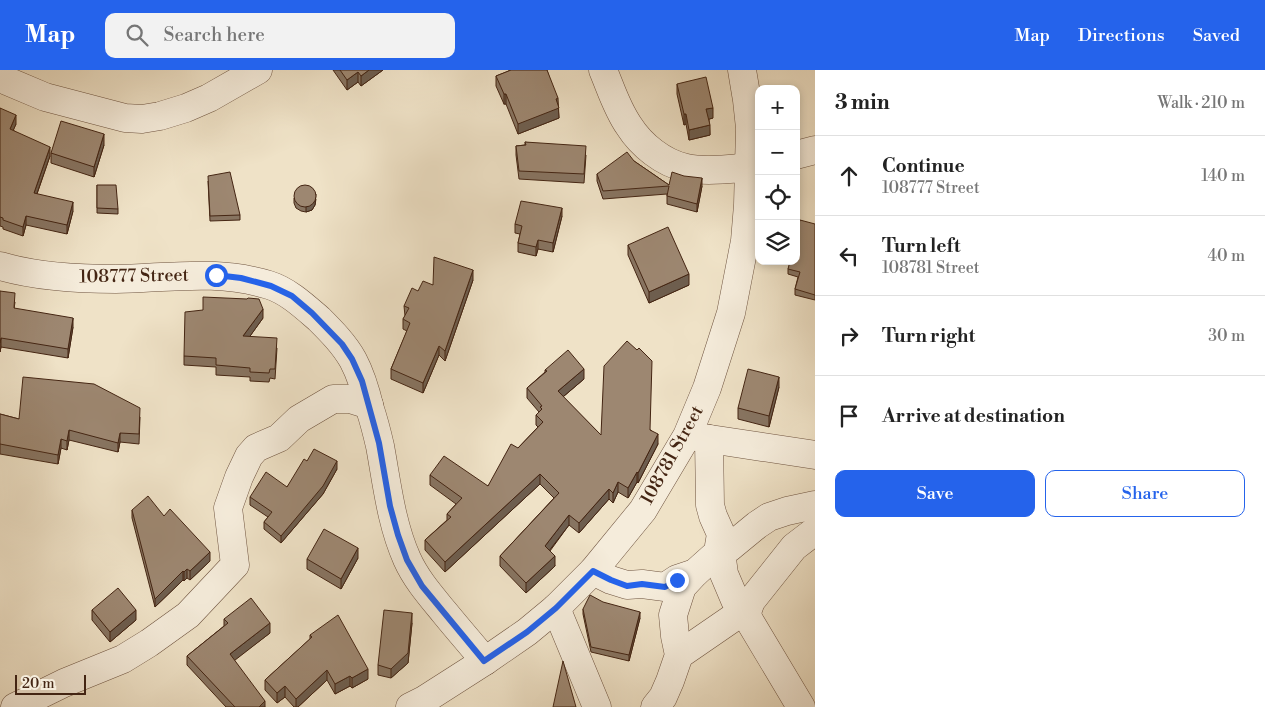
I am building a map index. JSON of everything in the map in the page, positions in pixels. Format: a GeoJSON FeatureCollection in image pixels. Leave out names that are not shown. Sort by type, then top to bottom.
{"type":"FeatureCollection","features":[{"type":"Feature","properties":{"kind":"street"},"geometry":{"type":"LineString","coordinates":[[0,78],[45,98],[125,118],[142,118],[160,116],[186,108],[209,98],[258,70]]}},
{"type":"Feature","properties":{"kind":"street"},"geometry":{"type":"LineString","coordinates":[[603,70],[618,108],[629,126],[642,142],[666,160],[686,168],[711,170],[754,166]]}},
{"type":"Feature","properties":{"kind":"street","name":"108781 Street"},"geometry":{"type":"LineString","coordinates":[[410,707],[424,700],[527,632],[556,608],[593,571],[643,510],[698,437],[707,388],[731,313],[745,241],[754,166],[742,70]]}},
{"type":"Feature","properties":{"kind":"street"},"geometry":{"type":"LineString","coordinates":[[800,154],[815,150]]}},
{"type":"Feature","properties":{"kind":"street","name":"108777 Street"},"geometry":{"type":"LineString","coordinates":[[0,266],[24,273],[60,277],[116,279],[216,275],[241,278],[271,286],[292,296],[312,313],[342,344],[352,359],[362,381],[369,405],[379,443],[390,506],[407,560],[422,586],[484,661]]}},
{"type":"Feature","properties":{"kind":"street"},"geometry":{"type":"LineString","coordinates":[[15,707],[64,683],[123,659],[188,615],[235,565],[228,508],[238,477],[249,456],[256,448],[279,438],[299,419],[333,399],[350,398],[369,405]]}},
{"type":"Feature","properties":{"kind":"street"},"geometry":{"type":"LineString","coordinates":[[801,707],[745,613],[735,600],[724,574],[719,546],[721,534],[710,505],[698,437],[815,455]]}},
{"type":"Feature","properties":{"kind":"street"},"geometry":{"type":"LineString","coordinates":[[655,707],[663,697],[679,655],[673,615],[682,587],[714,556],[757,525],[769,518],[815,505]]}},
{"type":"Feature","properties":{"kind":"street"},"geometry":{"type":"LineString","coordinates":[[679,655],[745,613],[751,601],[794,547],[815,531]]}},
{"type":"Feature","properties":{"kind":"street"},"geometry":{"type":"LineString","coordinates":[[593,571],[627,586],[642,584],[659,587],[665,587],[695,573]]}},
{"type":"Feature","properties":{"kind":"street"},"geometry":{"type":"LineString","coordinates":[[556,608],[597,707]]}},
{"type":"Feature","properties":{"kind":"building"},"geometry":{"type":"Polygon","coordinates":[[[340,70],[369,70],[361,76],[358,72],[347,80],[340,70]]]}},
{"type":"Feature","properties":{"kind":"building"},"geometry":{"type":"Polygon","coordinates":[[[511,70],[547,70],[558,98],[556,99],[559,108],[518,124],[506,94],[504,94],[496,76],[511,70]]]}},
{"type":"Feature","properties":{"kind":"building"},"geometry":{"type":"Polygon","coordinates":[[[706,77],[713,108],[706,109],[710,125],[689,130],[677,84],[706,77]]]}},
{"type":"Feature","properties":{"kind":"building"},"geometry":{"type":"Polygon","coordinates":[[[0,108],[16,115],[10,129],[50,147],[34,193],[73,202],[67,225],[26,216],[23,227],[3,220],[0,217],[0,108]]]}},
{"type":"Feature","properties":{"kind":"building"},"geometry":{"type":"Polygon","coordinates":[[[61,121],[104,134],[94,167],[51,153],[61,121]]]}},
{"type":"Feature","properties":{"kind":"building"},"geometry":{"type":"Polygon","coordinates":[[[525,142],[586,146],[584,174],[519,171],[516,146],[526,145],[525,142]]]}},
{"type":"Feature","properties":{"kind":"building"},"geometry":{"type":"Polygon","coordinates":[[[627,152],[634,161],[669,185],[672,172],[684,176],[702,178],[697,204],[667,196],[669,186],[603,191],[597,174],[627,152]]]}},
{"type":"Feature","properties":{"kind":"building"},"geometry":{"type":"Polygon","coordinates":[[[230,172],[240,215],[210,216],[208,176],[230,172]]]}},
{"type":"Feature","properties":{"kind":"building"},"geometry":{"type":"Polygon","coordinates":[[[97,185],[116,185],[118,209],[97,208],[97,185]]]}},
{"type":"Feature","properties":{"kind":"building"},"geometry":{"type":"Polygon","coordinates":[[[305,185],[313,188],[316,196],[313,204],[305,207],[297,204],[294,196],[297,188],[305,185]]]}},
{"type":"Feature","properties":{"kind":"building"},"geometry":{"type":"Polygon","coordinates":[[[521,201],[562,208],[553,243],[538,240],[536,247],[518,243],[522,226],[515,224],[521,201]]]}},
{"type":"Feature","properties":{"kind":"building"},"geometry":{"type":"Polygon","coordinates":[[[800,220],[815,224],[815,295],[795,289],[800,272],[788,269],[789,265],[800,265],[800,220]]]}},
{"type":"Feature","properties":{"kind":"building"},"geometry":{"type":"Polygon","coordinates":[[[668,227],[689,274],[649,292],[628,245],[668,227]]]}},
{"type":"Feature","properties":{"kind":"building"},"geometry":{"type":"Polygon","coordinates":[[[434,257],[473,270],[445,351],[439,346],[423,383],[391,369],[410,323],[403,319],[409,308],[404,306],[412,288],[418,291],[423,281],[433,285],[434,257]]]}},
{"type":"Feature","properties":{"kind":"building"},"geometry":{"type":"Polygon","coordinates":[[[0,291],[15,293],[14,308],[73,318],[68,349],[1,338],[0,343],[0,291]]]}},
{"type":"Feature","properties":{"kind":"building"},"geometry":{"type":"Polygon","coordinates":[[[203,297],[259,299],[263,309],[243,336],[277,338],[275,369],[270,369],[269,373],[250,372],[250,368],[216,365],[216,358],[184,356],[185,312],[203,310],[203,297]]]}},
{"type":"Feature","properties":{"kind":"building"},"geometry":{"type":"Polygon","coordinates":[[[627,341],[637,350],[639,348],[652,361],[650,430],[658,434],[628,488],[618,482],[613,493],[609,489],[579,523],[569,515],[545,546],[555,556],[526,583],[500,556],[559,493],[540,474],[445,562],[425,540],[451,517],[447,514],[462,498],[430,475],[444,456],[488,486],[511,444],[518,448],[543,422],[536,415],[542,409],[540,407],[542,406],[527,388],[568,350],[584,369],[558,391],[601,435],[604,366],[627,341]]]}},
{"type":"Feature","properties":{"kind":"building"},"geometry":{"type":"Polygon","coordinates":[[[748,369],[779,377],[769,416],[738,408],[748,369]]]}},
{"type":"Feature","properties":{"kind":"building"},"geometry":{"type":"Polygon","coordinates":[[[23,377],[94,384],[140,408],[139,434],[120,433],[118,443],[69,430],[67,441],[61,439],[58,455],[0,444],[0,414],[19,419],[23,377]]]}},
{"type":"Feature","properties":{"kind":"building"},"geometry":{"type":"Polygon","coordinates":[[[314,449],[337,461],[323,486],[281,536],[264,522],[272,512],[250,497],[266,472],[287,487],[304,459],[307,461],[314,449]]]}},
{"type":"Feature","properties":{"kind":"building"},"geometry":{"type":"Polygon","coordinates":[[[148,496],[164,516],[170,509],[210,552],[190,571],[187,569],[183,571],[155,599],[132,510],[148,496]]]}},
{"type":"Feature","properties":{"kind":"building"},"geometry":{"type":"Polygon","coordinates":[[[324,529],[358,548],[341,579],[307,559],[324,529]]]}},
{"type":"Feature","properties":{"kind":"building"},"geometry":{"type":"Polygon","coordinates":[[[118,588],[136,610],[110,632],[92,610],[118,588]]]}},
{"type":"Feature","properties":{"kind":"building"},"geometry":{"type":"Polygon","coordinates":[[[590,595],[603,602],[640,612],[629,655],[591,647],[583,609],[590,595]]]}},
{"type":"Feature","properties":{"kind":"building"},"geometry":{"type":"Polygon","coordinates":[[[251,598],[270,623],[230,654],[265,701],[259,707],[235,707],[187,656],[228,623],[224,619],[251,598]]]}},
{"type":"Feature","properties":{"kind":"building"},"geometry":{"type":"Polygon","coordinates":[[[384,610],[412,613],[408,653],[391,669],[378,665],[384,610]]]}},
{"type":"Feature","properties":{"kind":"building"},"geometry":{"type":"Polygon","coordinates":[[[338,615],[368,669],[352,678],[350,676],[335,684],[327,670],[296,699],[285,686],[277,693],[265,680],[312,637],[310,635],[338,615]]]}},
{"type":"Feature","properties":{"kind":"building"},"geometry":{"type":"Polygon","coordinates":[[[563,661],[576,707],[553,707],[563,661]]]}},
{"type":"Feature","properties":{"kind":"route"},"geometry":{"type":"LineString","coordinates":[[216,275],[241,278],[271,286],[292,296],[312,313],[342,344],[352,359],[362,381],[379,443],[390,506],[407,560],[422,586],[484,661],[527,632],[556,608],[593,571],[627,586],[642,584],[665,587],[677,580]]}}]}
